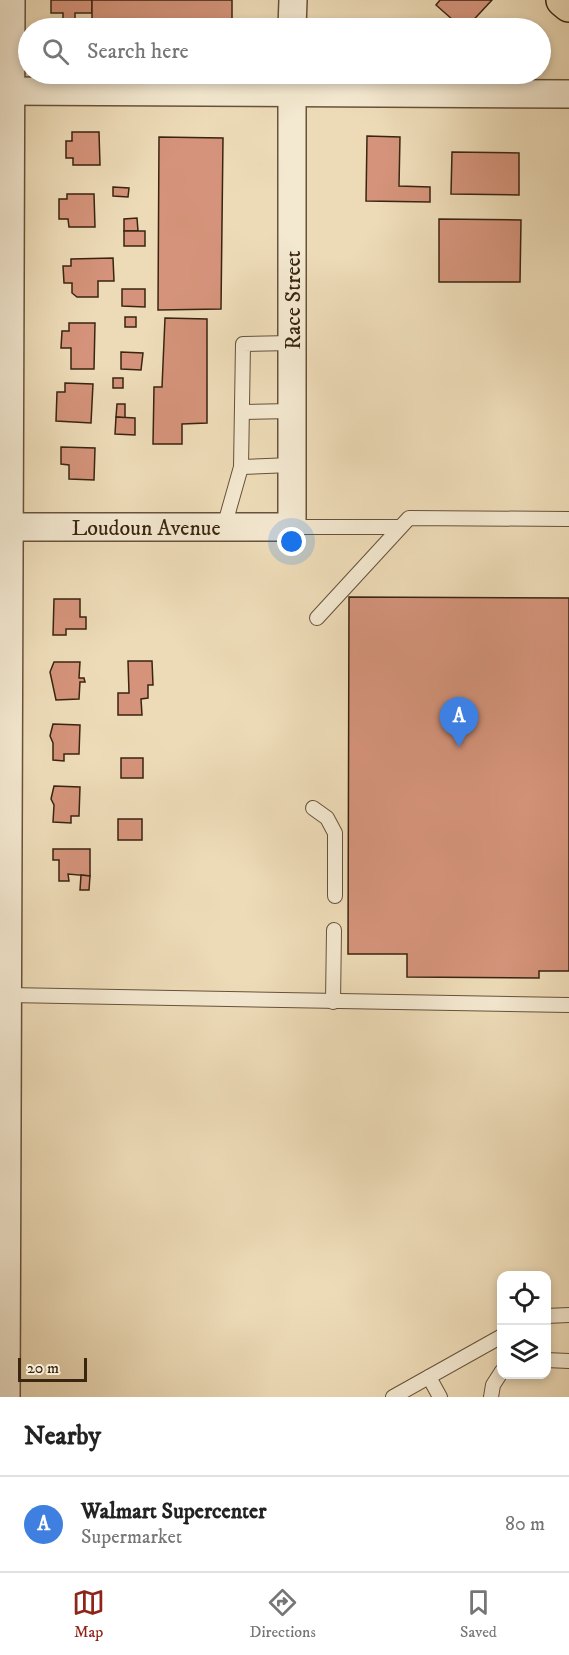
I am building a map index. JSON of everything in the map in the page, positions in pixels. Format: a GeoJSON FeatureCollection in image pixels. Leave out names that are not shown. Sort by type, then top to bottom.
{"type":"FeatureCollection","features":[{"type":"Feature","properties":{"kind":"main road"},"geometry":{"type":"LineString","coordinates":[[563,0],[569,5]]}},
{"type":"Feature","properties":{"kind":"street"},"geometry":{"type":"LineString","coordinates":[[6,1397],[8,995],[4,968],[5,91],[11,0]]}},
{"type":"Feature","properties":{"kind":"street"},"geometry":{"type":"LineString","coordinates":[[292,0],[292,18]]}},
{"type":"Feature","properties":{"kind":"street"},"geometry":{"type":"LineString","coordinates":[[5,91],[256,84]]}},
{"type":"Feature","properties":{"kind":"street","name":"Race Street"},"geometry":{"type":"LineString","coordinates":[[292,84],[292,527]]}},
{"type":"Feature","properties":{"kind":"street"},"geometry":{"type":"LineString","coordinates":[[317,84],[569,94]]}},
{"type":"Feature","properties":{"kind":"street","name":"Loudoun Avenue"},"geometry":{"type":"LineString","coordinates":[[4,527],[292,527]]}},
{"type":"Feature","properties":{"kind":"lane"},"geometry":{"type":"LineString","coordinates":[[224,528],[241,467],[243,344],[291,343]]}},
{"type":"Feature","properties":{"kind":"lane"},"geometry":{"type":"LineString","coordinates":[[242,412],[291,411]]}},
{"type":"Feature","properties":{"kind":"lane"},"geometry":{"type":"LineString","coordinates":[[241,467],[291,465]]}},
{"type":"Feature","properties":{"kind":"lane"},"geometry":{"type":"LineString","coordinates":[[317,618],[409,518],[569,519]]}},
{"type":"Feature","properties":{"kind":"lane"},"geometry":{"type":"LineString","coordinates":[[292,527],[400,527]]}},
{"type":"Feature","properties":{"kind":"lane"},"geometry":{"type":"LineString","coordinates":[[313,808],[327,818],[335,834],[335,896]]}},
{"type":"Feature","properties":{"kind":"lane"},"geometry":{"type":"LineString","coordinates":[[333,1002],[334,930]]}},
{"type":"Feature","properties":{"kind":"lane"},"geometry":{"type":"LineString","coordinates":[[8,995],[569,1005]]}},
{"type":"Feature","properties":{"kind":"lane"},"geometry":{"type":"LineString","coordinates":[[551,1316],[569,1315]]}},
{"type":"Feature","properties":{"kind":"lane"},"geometry":{"type":"LineString","coordinates":[[393,1397],[497,1338]]}},
{"type":"Feature","properties":{"kind":"lane"},"geometry":{"type":"LineString","coordinates":[[551,1360],[569,1361]]}},
{"type":"Feature","properties":{"kind":"lane"},"geometry":{"type":"LineString","coordinates":[[429,1377],[440,1397]]}},
{"type":"Feature","properties":{"kind":"lane"},"geometry":{"type":"LineString","coordinates":[[491,1397],[497,1378]]}},
{"type":"Feature","properties":{"kind":"building"},"geometry":{"type":"Polygon","coordinates":[[[51,0],[92,0],[92,13],[75,13],[75,18],[63,18],[63,13],[51,13],[51,0]]]}},
{"type":"Feature","properties":{"kind":"building"},"geometry":{"type":"Polygon","coordinates":[[[92,0],[232,0],[232,18],[92,18],[92,0]]]}},
{"type":"Feature","properties":{"kind":"building"},"geometry":{"type":"Polygon","coordinates":[[[440,0],[492,0],[475,18],[451,18],[436,5],[440,0]]]}},
{"type":"Feature","properties":{"kind":"building"},"geometry":{"type":"Polygon","coordinates":[[[72,132],[99,132],[100,165],[73,165],[73,158],[66,158],[66,141],[72,141],[72,132]]]}},
{"type":"Feature","properties":{"kind":"building"},"geometry":{"type":"Polygon","coordinates":[[[367,136],[400,137],[399,186],[430,187],[430,202],[366,201],[367,136]]]}},
{"type":"Feature","properties":{"kind":"building"},"geometry":{"type":"Polygon","coordinates":[[[159,137],[223,138],[221,309],[158,310],[159,137]]]}},
{"type":"Feature","properties":{"kind":"building"},"geometry":{"type":"Polygon","coordinates":[[[452,152],[519,153],[519,195],[451,194],[452,152]]]}},
{"type":"Feature","properties":{"kind":"building"},"geometry":{"type":"Polygon","coordinates":[[[113,187],[129,188],[128,197],[113,196],[113,187]]]}},
{"type":"Feature","properties":{"kind":"building"},"geometry":{"type":"Polygon","coordinates":[[[67,194],[94,194],[95,227],[69,227],[68,219],[59,219],[59,199],[67,199],[67,194]]]}},
{"type":"Feature","properties":{"kind":"building"},"geometry":{"type":"Polygon","coordinates":[[[137,218],[138,231],[124,231],[124,219],[137,218]]]}},
{"type":"Feature","properties":{"kind":"building"},"geometry":{"type":"Polygon","coordinates":[[[439,219],[521,220],[520,282],[439,282],[439,219]]]}},
{"type":"Feature","properties":{"kind":"building"},"geometry":{"type":"Polygon","coordinates":[[[124,231],[145,231],[145,246],[124,246],[124,231]]]}},
{"type":"Feature","properties":{"kind":"building"},"geometry":{"type":"Polygon","coordinates":[[[113,258],[114,281],[98,281],[98,297],[77,297],[72,293],[72,283],[64,283],[63,266],[71,266],[71,259],[113,258]]]}},
{"type":"Feature","properties":{"kind":"building"},"geometry":{"type":"Polygon","coordinates":[[[122,289],[145,289],[145,307],[122,306],[122,289]]]}},
{"type":"Feature","properties":{"kind":"building"},"geometry":{"type":"Polygon","coordinates":[[[125,317],[136,317],[136,327],[125,327],[125,317]]]}},
{"type":"Feature","properties":{"kind":"building"},"geometry":{"type":"Polygon","coordinates":[[[165,318],[207,319],[207,423],[182,424],[182,444],[153,444],[154,387],[162,387],[165,318]]]}},
{"type":"Feature","properties":{"kind":"building"},"geometry":{"type":"Polygon","coordinates":[[[69,323],[95,323],[94,369],[71,369],[71,348],[61,348],[62,331],[69,331],[69,323]]]}},
{"type":"Feature","properties":{"kind":"building"},"geometry":{"type":"Polygon","coordinates":[[[121,352],[143,353],[141,370],[121,369],[121,352]]]}},
{"type":"Feature","properties":{"kind":"building"},"geometry":{"type":"Polygon","coordinates":[[[113,378],[123,378],[123,388],[113,388],[113,378]]]}},
{"type":"Feature","properties":{"kind":"building"},"geometry":{"type":"Polygon","coordinates":[[[65,383],[93,384],[91,423],[56,421],[57,392],[65,392],[65,383]]]}},
{"type":"Feature","properties":{"kind":"building"},"geometry":{"type":"Polygon","coordinates":[[[117,404],[125,404],[125,418],[116,417],[117,404]]]}},
{"type":"Feature","properties":{"kind":"building"},"geometry":{"type":"Polygon","coordinates":[[[116,417],[135,418],[135,435],[115,434],[116,417]]]}},
{"type":"Feature","properties":{"kind":"building"},"geometry":{"type":"Polygon","coordinates":[[[61,447],[95,448],[94,480],[69,479],[69,465],[61,464],[61,447]]]}},
{"type":"Feature","properties":{"kind":"building"},"geometry":{"type":"Polygon","coordinates":[[[349,597],[569,598],[569,971],[539,971],[539,978],[407,977],[407,954],[348,954],[349,597]]]}},
{"type":"Feature","properties":{"kind":"building"},"geometry":{"type":"Polygon","coordinates":[[[54,599],[80,599],[80,617],[86,617],[86,629],[66,629],[66,635],[53,635],[54,599]]]}},
{"type":"Feature","properties":{"kind":"building"},"geometry":{"type":"Polygon","coordinates":[[[128,661],[152,661],[153,685],[148,685],[148,698],[141,699],[142,715],[118,715],[118,693],[129,693],[128,661]]]}},
{"type":"Feature","properties":{"kind":"building"},"geometry":{"type":"Polygon","coordinates":[[[54,662],[80,662],[79,678],[84,678],[85,682],[80,682],[79,699],[56,700],[50,672],[54,662]]]}},
{"type":"Feature","properties":{"kind":"building"},"geometry":{"type":"Polygon","coordinates":[[[53,724],[80,725],[79,754],[64,754],[64,761],[53,760],[53,743],[50,736],[53,724]]]}},
{"type":"Feature","properties":{"kind":"building"},"geometry":{"type":"Polygon","coordinates":[[[121,758],[143,758],[143,778],[121,778],[121,758]]]}},
{"type":"Feature","properties":{"kind":"building"},"geometry":{"type":"Polygon","coordinates":[[[54,786],[80,787],[79,816],[71,816],[71,823],[53,822],[54,805],[51,799],[54,786]]]}},
{"type":"Feature","properties":{"kind":"building"},"geometry":{"type":"Polygon","coordinates":[[[118,819],[142,819],[142,840],[118,840],[118,819]]]}},
{"type":"Feature","properties":{"kind":"building"},"geometry":{"type":"Polygon","coordinates":[[[53,849],[90,849],[90,876],[68,874],[69,881],[59,881],[59,860],[53,860],[53,849]]]}},
{"type":"Feature","properties":{"kind":"building"},"geometry":{"type":"Polygon","coordinates":[[[81,875],[90,876],[89,890],[80,890],[81,875]]]}},
{"type":"Feature","properties":{"kind":"place","name":"Walmart Supercenter"},"geometry":{"type":"Point","coordinates":[459,747]}}]}
